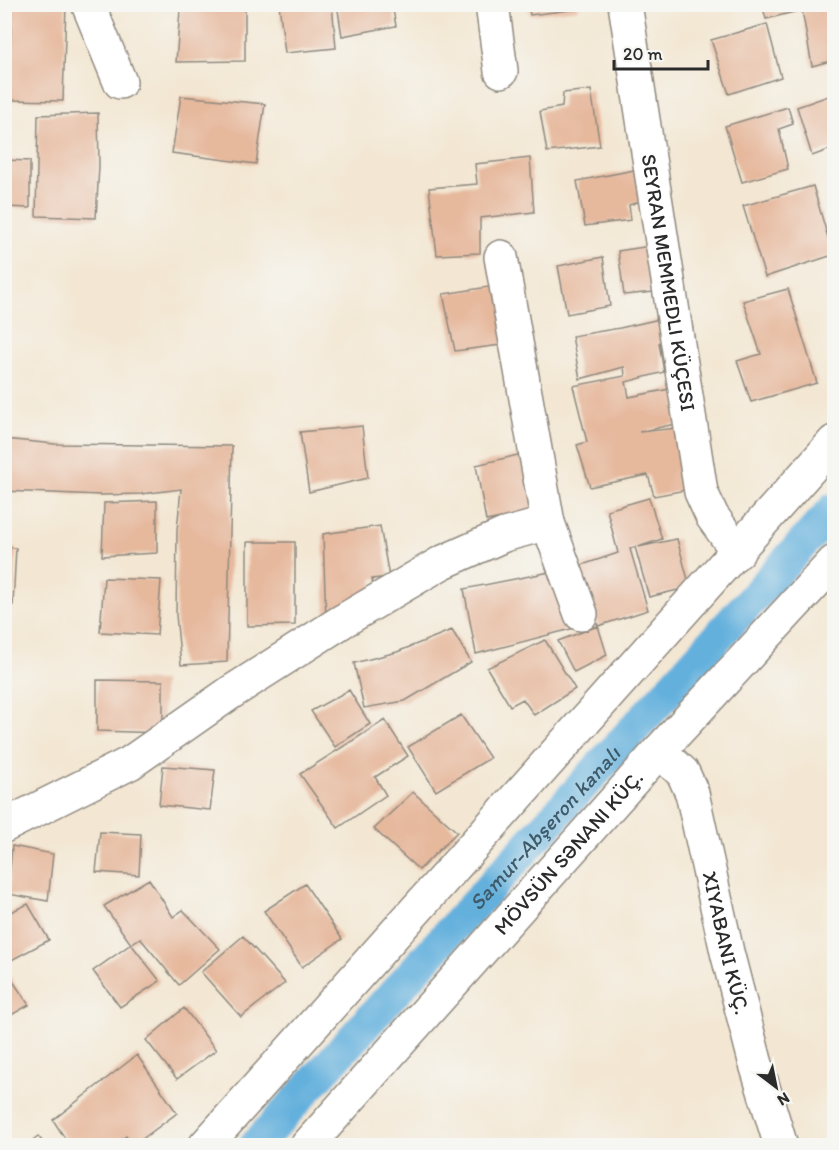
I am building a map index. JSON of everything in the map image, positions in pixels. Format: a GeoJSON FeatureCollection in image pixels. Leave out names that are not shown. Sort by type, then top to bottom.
{"type":"FeatureCollection","features":[{"type":"Feature","properties":{"kind":"street"},"geometry":{"type":"LineString","coordinates":[[88,4],[120,82]]}},
{"type":"Feature","properties":{"kind":"street"},"geometry":{"type":"LineString","coordinates":[[492,4],[501,71]]}},
{"type":"Feature","properties":{"kind":"street","name":"SEYRAN MEMMEDLI KÜÇESI"},"geometry":{"type":"LineString","coordinates":[[625,4],[701,492],[712,516],[738,552]]}},
{"type":"Feature","properties":{"kind":"street"},"geometry":{"type":"LineString","coordinates":[[501,257],[548,523],[581,614]]}},
{"type":"Feature","properties":{"kind":"street"},"geometry":{"type":"LineString","coordinates":[[206,1146],[834,442]]}},
{"type":"Feature","properties":{"kind":"street"},"geometry":{"type":"LineString","coordinates":[[4,826],[130,763],[230,693],[441,563],[504,536],[548,523]]}},
{"type":"Feature","properties":{"kind":"street","name":"MÖVSÜN SƏNANI KÜÇ."},"geometry":{"type":"LineString","coordinates":[[307,1146],[659,751],[834,562]]}},
{"type":"Feature","properties":{"kind":"street","name":"XIYABANI KÜÇ."},"geometry":{"type":"LineString","coordinates":[[659,751],[683,773],[692,793],[727,952],[755,1061],[781,1146]]}},
{"type":"Feature","properties":{"kind":"building"},"geometry":{"type":"Polygon","coordinates":[[[12,4],[66,4],[63,101],[8,100],[12,4]]]}},
{"type":"Feature","properties":{"kind":"building"},"geometry":{"type":"Polygon","coordinates":[[[279,4],[332,4],[336,48],[285,53],[279,4]]]}},
{"type":"Feature","properties":{"kind":"building"},"geometry":{"type":"Polygon","coordinates":[[[337,4],[392,4],[396,26],[342,36],[337,4]]]}},
{"type":"Feature","properties":{"kind":"building"},"geometry":{"type":"Polygon","coordinates":[[[528,4],[577,4],[578,9],[530,15],[528,4]]]}},
{"type":"Feature","properties":{"kind":"building"},"geometry":{"type":"Polygon","coordinates":[[[762,4],[834,4],[834,60],[812,66],[802,10],[766,19],[762,4]]]}},
{"type":"Feature","properties":{"kind":"building"},"geometry":{"type":"Polygon","coordinates":[[[245,8],[245,61],[176,62],[180,10],[245,8]]]}},
{"type":"Feature","properties":{"kind":"building"},"geometry":{"type":"Polygon","coordinates":[[[767,24],[781,77],[729,94],[711,40],[767,24]]]}},
{"type":"Feature","properties":{"kind":"building"},"geometry":{"type":"Polygon","coordinates":[[[591,90],[600,146],[547,152],[540,111],[562,107],[563,93],[591,90]]]}},
{"type":"Feature","properties":{"kind":"building"},"geometry":{"type":"Polygon","coordinates":[[[834,94],[834,148],[812,156],[797,107],[834,94]]]}},
{"type":"Feature","properties":{"kind":"building"},"geometry":{"type":"Polygon","coordinates":[[[181,96],[265,104],[256,164],[172,153],[181,96]]]}},
{"type":"Feature","properties":{"kind":"building"},"geometry":{"type":"Polygon","coordinates":[[[788,107],[793,124],[779,129],[788,169],[742,182],[725,126],[788,107]]]}},
{"type":"Feature","properties":{"kind":"building"},"geometry":{"type":"Polygon","coordinates":[[[98,113],[99,166],[96,218],[36,216],[38,115],[98,113]]]}},
{"type":"Feature","properties":{"kind":"building"},"geometry":{"type":"Polygon","coordinates":[[[530,158],[534,212],[480,218],[480,253],[437,255],[429,188],[477,184],[475,164],[530,158]]]}},
{"type":"Feature","properties":{"kind":"building"},"geometry":{"type":"Polygon","coordinates":[[[4,160],[30,161],[30,208],[4,207],[4,160]]]}},
{"type":"Feature","properties":{"kind":"building"},"geometry":{"type":"Polygon","coordinates":[[[645,168],[650,198],[629,205],[631,220],[585,226],[577,181],[645,168]]]}},
{"type":"Feature","properties":{"kind":"building"},"geometry":{"type":"Polygon","coordinates":[[[813,186],[833,255],[765,277],[743,206],[813,186]]]}},
{"type":"Feature","properties":{"kind":"building"},"geometry":{"type":"Polygon","coordinates":[[[657,245],[664,291],[624,295],[618,251],[657,245]]]}},
{"type":"Feature","properties":{"kind":"building"},"geometry":{"type":"Polygon","coordinates":[[[603,257],[610,306],[567,314],[558,266],[603,257]]]}},
{"type":"Feature","properties":{"kind":"building"},"geometry":{"type":"Polygon","coordinates":[[[501,285],[516,343],[455,351],[443,294],[501,285]]]}},
{"type":"Feature","properties":{"kind":"building"},"geometry":{"type":"Polygon","coordinates":[[[788,289],[817,383],[751,402],[737,361],[761,354],[743,301],[788,289]]]}},
{"type":"Feature","properties":{"kind":"building"},"geometry":{"type":"Polygon","coordinates":[[[664,318],[669,343],[659,343],[664,372],[626,382],[629,397],[675,388],[680,423],[639,432],[687,427],[697,488],[654,496],[648,475],[590,487],[577,445],[587,442],[573,386],[625,376],[624,367],[580,379],[572,336],[664,318]]]}},
{"type":"Feature","properties":{"kind":"building"},"geometry":{"type":"Polygon","coordinates":[[[362,426],[368,478],[309,492],[300,432],[362,426]]]}},
{"type":"Feature","properties":{"kind":"building"},"geometry":{"type":"Polygon","coordinates":[[[4,439],[55,444],[232,446],[227,662],[181,665],[176,615],[177,530],[181,489],[141,494],[101,495],[4,491],[4,439]]]}},
{"type":"Feature","properties":{"kind":"building"},"geometry":{"type":"Polygon","coordinates":[[[535,451],[546,509],[486,521],[476,465],[535,451]]]}},
{"type":"Feature","properties":{"kind":"building"},"geometry":{"type":"Polygon","coordinates":[[[649,498],[662,539],[638,547],[677,539],[690,587],[649,597],[635,547],[630,549],[648,610],[598,626],[579,566],[618,553],[607,510],[649,498]]]}},
{"type":"Feature","properties":{"kind":"building"},"geometry":{"type":"Polygon","coordinates":[[[157,501],[157,553],[102,556],[104,503],[157,501]]]}},
{"type":"Feature","properties":{"kind":"building"},"geometry":{"type":"Polygon","coordinates":[[[380,526],[389,577],[372,579],[374,602],[326,621],[323,534],[380,526]]]}},
{"type":"Feature","properties":{"kind":"building"},"geometry":{"type":"Polygon","coordinates":[[[247,542],[295,542],[295,625],[247,626],[247,542]]]}},
{"type":"Feature","properties":{"kind":"building"},"geometry":{"type":"Polygon","coordinates":[[[4,547],[16,548],[13,605],[4,604],[4,547]]]}},
{"type":"Feature","properties":{"kind":"building"},"geometry":{"type":"Polygon","coordinates":[[[560,570],[571,629],[476,654],[464,589],[560,570]]]}},
{"type":"Feature","properties":{"kind":"building"},"geometry":{"type":"Polygon","coordinates":[[[104,578],[161,580],[157,635],[100,632],[104,578]]]}},
{"type":"Feature","properties":{"kind":"building"},"geometry":{"type":"Polygon","coordinates":[[[598,626],[607,655],[574,672],[558,641],[598,626]]]}},
{"type":"Feature","properties":{"kind":"building"},"geometry":{"type":"Polygon","coordinates":[[[452,630],[471,662],[405,701],[364,708],[354,663],[397,652],[452,630]]]}},
{"type":"Feature","properties":{"kind":"building"},"geometry":{"type":"Polygon","coordinates":[[[545,640],[575,689],[534,715],[523,699],[510,706],[487,668],[545,640]]]}},
{"type":"Feature","properties":{"kind":"building"},"geometry":{"type":"Polygon","coordinates":[[[97,680],[163,681],[163,733],[97,731],[97,680]]]}},
{"type":"Feature","properties":{"kind":"building"},"geometry":{"type":"Polygon","coordinates":[[[349,690],[370,724],[335,747],[311,711],[349,690]]]}},
{"type":"Feature","properties":{"kind":"building"},"geometry":{"type":"Polygon","coordinates":[[[461,715],[490,758],[436,791],[408,747],[461,715]]]}},
{"type":"Feature","properties":{"kind":"building"},"geometry":{"type":"Polygon","coordinates":[[[385,720],[408,756],[375,777],[386,795],[338,828],[300,774],[385,720]]]}},
{"type":"Feature","properties":{"kind":"building"},"geometry":{"type":"Polygon","coordinates":[[[163,766],[215,770],[210,810],[159,805],[163,766]]]}},
{"type":"Feature","properties":{"kind":"building"},"geometry":{"type":"Polygon","coordinates":[[[413,792],[457,832],[419,870],[374,829],[413,792]]]}},
{"type":"Feature","properties":{"kind":"building"},"geometry":{"type":"Polygon","coordinates":[[[100,832],[141,834],[139,875],[96,872],[100,832]]]}},
{"type":"Feature","properties":{"kind":"building"},"geometry":{"type":"Polygon","coordinates":[[[12,846],[53,854],[48,901],[8,894],[12,846]]]}},
{"type":"Feature","properties":{"kind":"building"},"geometry":{"type":"Polygon","coordinates":[[[149,879],[173,917],[183,910],[220,949],[179,985],[140,938],[131,944],[104,906],[149,879]]]}},
{"type":"Feature","properties":{"kind":"building"},"geometry":{"type":"Polygon","coordinates":[[[305,884],[342,939],[302,967],[264,911],[305,884]]]}},
{"type":"Feature","properties":{"kind":"building"},"geometry":{"type":"Polygon","coordinates":[[[28,904],[49,940],[4,964],[4,915],[28,904]]]}},
{"type":"Feature","properties":{"kind":"building"},"geometry":{"type":"Polygon","coordinates":[[[243,936],[285,983],[241,1017],[201,972],[243,936]]]}},
{"type":"Feature","properties":{"kind":"building"},"geometry":{"type":"Polygon","coordinates":[[[131,944],[160,981],[120,1007],[93,971],[131,944]]]}},
{"type":"Feature","properties":{"kind":"building"},"geometry":{"type":"Polygon","coordinates":[[[4,968],[29,1005],[4,1019],[4,968]]]}},
{"type":"Feature","properties":{"kind":"building"},"geometry":{"type":"Polygon","coordinates":[[[184,1008],[216,1050],[177,1079],[146,1040],[184,1008]]]}},
{"type":"Feature","properties":{"kind":"building"},"geometry":{"type":"Polygon","coordinates":[[[137,1055],[177,1113],[133,1146],[126,1136],[113,1146],[70,1146],[53,1120],[137,1055]]]}},
{"type":"Feature","properties":{"kind":"building"},"geometry":{"type":"Polygon","coordinates":[[[38,1136],[46,1146],[25,1146],[38,1136]]]}},
{"type":"Feature","properties":{"kind":"waterway","name":"Samur-Abşeron kanalı"},"geometry":{"type":"LineString","coordinates":[[255,1146],[834,509]]}}]}
